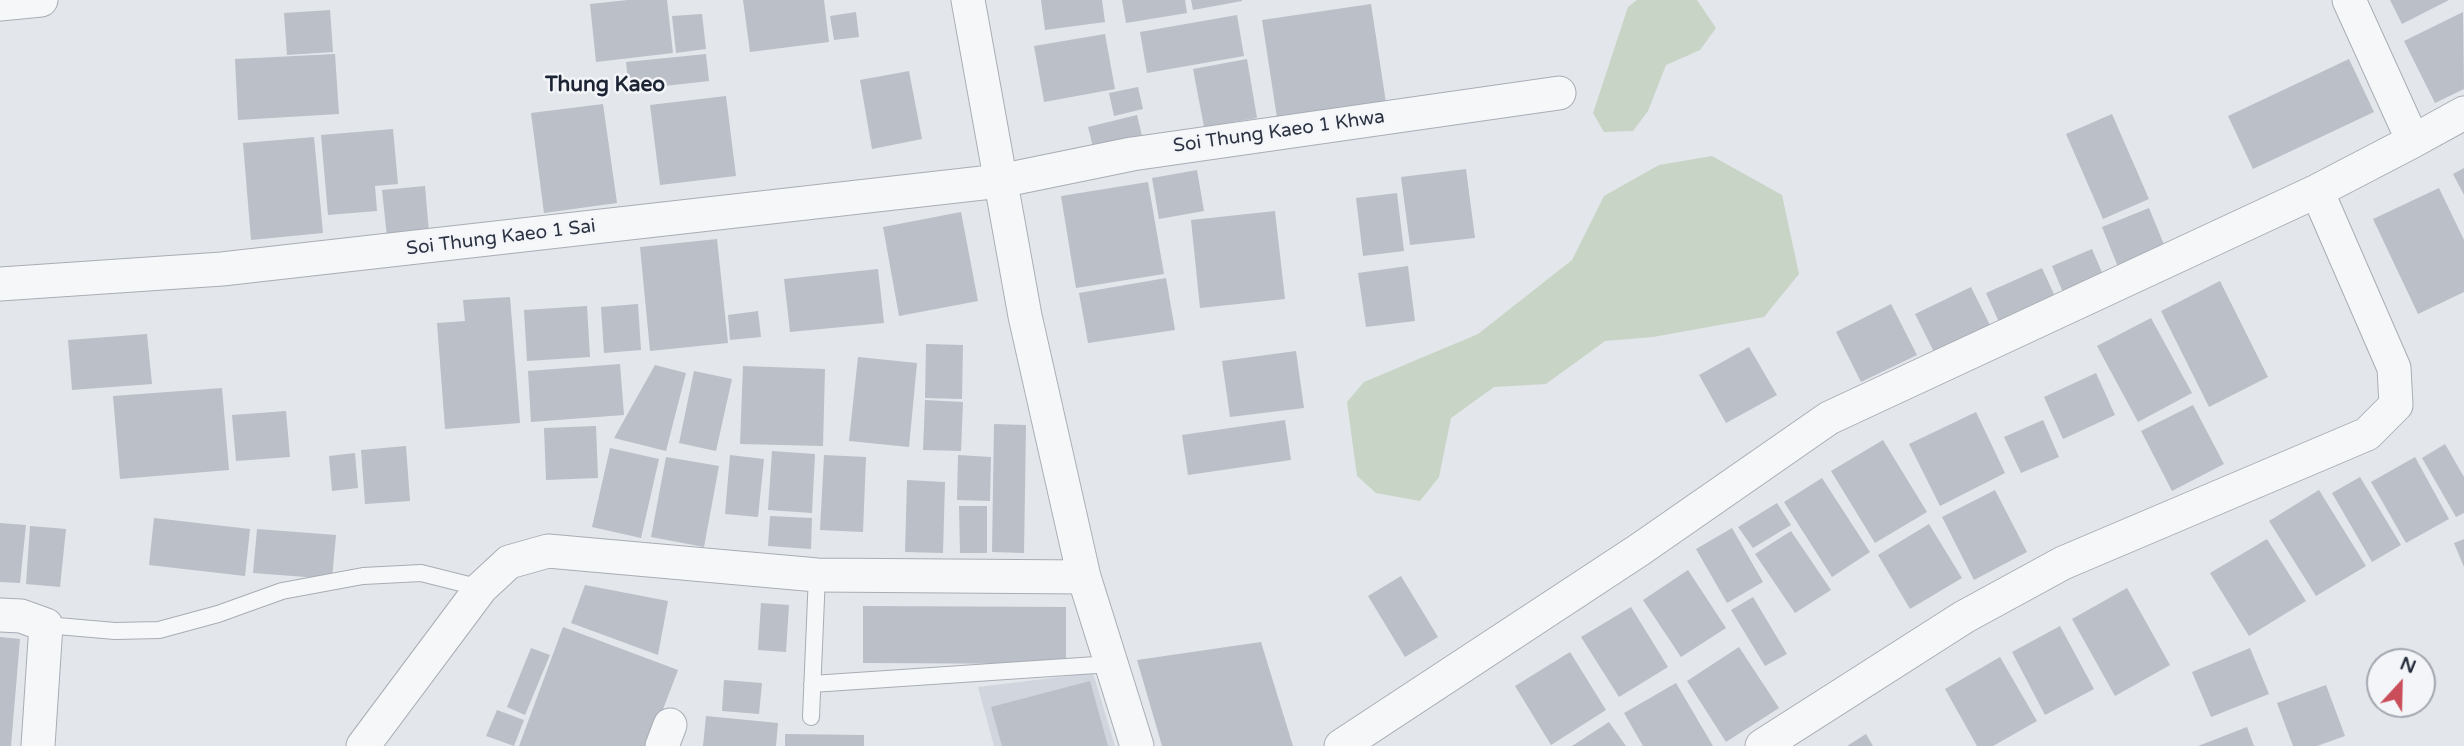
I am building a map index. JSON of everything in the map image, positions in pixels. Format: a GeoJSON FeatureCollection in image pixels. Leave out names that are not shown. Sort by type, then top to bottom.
{"type":"FeatureCollection","features":[{"type":"Feature","properties":{"kind":"street"},"geometry":{"type":"LineString","coordinates":[[0,4],[41,0]]}},
{"type":"Feature","properties":{"kind":"street"},"geometry":{"type":"LineString","coordinates":[[968,0],[1025,316],[1084,577],[1137,746]]}},
{"type":"Feature","properties":{"kind":"street"},"geometry":{"type":"LineString","coordinates":[[2349,0],[2413,141]]}},
{"type":"Feature","properties":{"kind":"street","name":"Soi Thung Kaeo 1 Khwa"},"geometry":{"type":"LineString","coordinates":[[1000,181],[1132,154],[1559,93]]}},
{"type":"Feature","properties":{"kind":"street"},"geometry":{"type":"LineString","coordinates":[[1341,746],[1639,550],[1829,418],[2317,191],[2464,113]]}},
{"type":"Feature","properties":{"kind":"street","name":"Soi Thung Kaeo 1 Sai"},"geometry":{"type":"LineString","coordinates":[[0,284],[222,269],[1000,181]]}},
{"type":"Feature","properties":{"kind":"street"},"geometry":{"type":"LineString","coordinates":[[1762,746],[1964,617],[2063,564],[2367,434],[2396,405],[2394,368],[2317,191]]}},
{"type":"Feature","properties":{"kind":"street"},"geometry":{"type":"LineString","coordinates":[[363,746],[481,589],[509,562],[548,551],[817,575],[1084,577]]}},
{"type":"Feature","properties":{"kind":"street"},"geometry":{"type":"LineString","coordinates":[[0,615],[21,616],[46,625],[38,746]]}},
{"type":"Feature","properties":{"kind":"lane"},"geometry":{"type":"LineString","coordinates":[[46,625],[115,631],[159,630],[218,614],[282,591],[363,576],[421,573],[481,589]]}},
{"type":"Feature","properties":{"kind":"lane"},"geometry":{"type":"LineString","coordinates":[[811,717],[817,575]]}},
{"type":"Feature","properties":{"kind":"lane"},"geometry":{"type":"LineString","coordinates":[[812,684],[1111,664]]}},
{"type":"Feature","properties":{"kind":"shaded area"},"geometry":{"type":"Polygon","coordinates":[[[1093,673],[1115,746],[994,746],[978,687],[1093,673]]]}},
{"type":"Feature","properties":{"kind":"green space"},"geometry":{"type":"Polygon","coordinates":[[[1637,0],[1697,0],[1716,28],[1700,50],[1666,65],[1648,111],[1633,131],[1604,132],[1593,113],[1628,7],[1637,0]]]}},
{"type":"Feature","properties":{"kind":"green space"},"geometry":{"type":"Polygon","coordinates":[[[1712,156],[1782,195],[1799,274],[1764,317],[1653,337],[1605,341],[1546,384],[1494,387],[1451,418],[1439,477],[1420,501],[1376,493],[1357,476],[1347,402],[1364,382],[1478,334],[1572,260],[1604,196],[1659,165],[1712,156]]]}},
{"type":"Feature","properties":{"kind":"building"},"geometry":{"type":"Polygon","coordinates":[[[667,0],[673,53],[596,62],[590,4],[667,0]]]}},
{"type":"Feature","properties":{"kind":"building"},"geometry":{"type":"Polygon","coordinates":[[[743,0],[824,0],[829,42],[750,52],[743,0]]]}},
{"type":"Feature","properties":{"kind":"building"},"geometry":{"type":"Polygon","coordinates":[[[1041,0],[1102,0],[1105,22],[1045,30],[1041,0]]]}},
{"type":"Feature","properties":{"kind":"building"},"geometry":{"type":"Polygon","coordinates":[[[1122,0],[1185,0],[1187,13],[1126,23],[1122,0]]]}},
{"type":"Feature","properties":{"kind":"building"},"geometry":{"type":"Polygon","coordinates":[[[1191,0],[1242,0],[1242,1],[1193,10],[1191,0]]]}},
{"type":"Feature","properties":{"kind":"building"},"geometry":{"type":"Polygon","coordinates":[[[2390,0],[2449,0],[2402,24],[2390,0]]]}},
{"type":"Feature","properties":{"kind":"building"},"geometry":{"type":"Polygon","coordinates":[[[1371,4],[1386,103],[1277,118],[1262,20],[1371,4]]]}},
{"type":"Feature","properties":{"kind":"building"},"geometry":{"type":"Polygon","coordinates":[[[330,10],[333,52],[287,55],[284,13],[330,10]]]}},
{"type":"Feature","properties":{"kind":"building"},"geometry":{"type":"Polygon","coordinates":[[[856,12],[859,37],[834,40],[830,16],[856,12]]]}},
{"type":"Feature","properties":{"kind":"building"},"geometry":{"type":"Polygon","coordinates":[[[2463,12],[2464,89],[2435,103],[2404,41],[2463,12]]]}},
{"type":"Feature","properties":{"kind":"building"},"geometry":{"type":"Polygon","coordinates":[[[702,14],[706,49],[676,53],[672,16],[702,14]]]}},
{"type":"Feature","properties":{"kind":"building"},"geometry":{"type":"Polygon","coordinates":[[[1237,15],[1244,56],[1147,73],[1140,32],[1237,15]]]}},
{"type":"Feature","properties":{"kind":"building"},"geometry":{"type":"Polygon","coordinates":[[[1105,34],[1115,89],[1044,102],[1034,46],[1105,34]]]}},
{"type":"Feature","properties":{"kind":"building"},"geometry":{"type":"Polygon","coordinates":[[[335,54],[339,114],[238,120],[235,59],[335,54]]]}},
{"type":"Feature","properties":{"kind":"building"},"geometry":{"type":"Polygon","coordinates":[[[706,54],[709,81],[629,90],[626,62],[706,54]]]}},
{"type":"Feature","properties":{"kind":"building"},"geometry":{"type":"Polygon","coordinates":[[[1247,59],[1257,118],[1204,127],[1193,69],[1247,59]]]}},
{"type":"Feature","properties":{"kind":"building"},"geometry":{"type":"Polygon","coordinates":[[[2349,59],[2374,112],[2253,169],[2228,116],[2349,59]]]}},
{"type":"Feature","properties":{"kind":"building"},"geometry":{"type":"Polygon","coordinates":[[[909,71],[922,139],[872,149],[860,80],[909,71]]]}},
{"type":"Feature","properties":{"kind":"building"},"geometry":{"type":"Polygon","coordinates":[[[1138,87],[1143,109],[1114,116],[1109,93],[1138,87]]]}},
{"type":"Feature","properties":{"kind":"building"},"geometry":{"type":"Polygon","coordinates":[[[726,96],[736,176],[660,185],[650,105],[726,96]]]}},
{"type":"Feature","properties":{"kind":"building"},"geometry":{"type":"Polygon","coordinates":[[[603,104],[617,203],[544,213],[531,113],[603,104]]]}},
{"type":"Feature","properties":{"kind":"building"},"geometry":{"type":"Polygon","coordinates":[[[2112,114],[2149,199],[2103,219],[2066,134],[2112,114]]]}},
{"type":"Feature","properties":{"kind":"building"},"geometry":{"type":"Polygon","coordinates":[[[1137,115],[1143,140],[1094,151],[1088,127],[1137,115]]]}},
{"type":"Feature","properties":{"kind":"building"},"geometry":{"type":"Polygon","coordinates":[[[393,129],[398,184],[375,186],[377,211],[328,215],[321,135],[393,129]]]}},
{"type":"Feature","properties":{"kind":"building"},"geometry":{"type":"Polygon","coordinates":[[[314,137],[323,233],[251,240],[243,143],[314,137]]]}},
{"type":"Feature","properties":{"kind":"building"},"geometry":{"type":"Polygon","coordinates":[[[2464,168],[2464,195],[2453,174],[2464,168]]]}},
{"type":"Feature","properties":{"kind":"building"},"geometry":{"type":"Polygon","coordinates":[[[1466,169],[1475,238],[1410,245],[1401,177],[1466,169]]]}},
{"type":"Feature","properties":{"kind":"building"},"geometry":{"type":"Polygon","coordinates":[[[1197,170],[1204,211],[1159,219],[1152,178],[1197,170]]]}},
{"type":"Feature","properties":{"kind":"building"},"geometry":{"type":"Polygon","coordinates":[[[1148,182],[1164,274],[1076,288],[1061,196],[1148,182]]]}},
{"type":"Feature","properties":{"kind":"building"},"geometry":{"type":"Polygon","coordinates":[[[425,186],[429,233],[387,237],[382,190],[425,186]]]}},
{"type":"Feature","properties":{"kind":"building"},"geometry":{"type":"Polygon","coordinates":[[[2439,188],[2464,240],[2464,292],[2418,314],[2373,219],[2439,188]]]}},
{"type":"Feature","properties":{"kind":"building"},"geometry":{"type":"Polygon","coordinates":[[[1397,193],[1404,251],[1363,256],[1356,198],[1397,193]]]}},
{"type":"Feature","properties":{"kind":"building"},"geometry":{"type":"Polygon","coordinates":[[[2149,208],[2165,247],[2118,267],[2102,227],[2149,208]]]}},
{"type":"Feature","properties":{"kind":"building"},"geometry":{"type":"Polygon","coordinates":[[[1275,211],[1285,299],[1200,308],[1191,220],[1275,211]]]}},
{"type":"Feature","properties":{"kind":"building"},"geometry":{"type":"Polygon","coordinates":[[[961,212],[978,301],[899,316],[883,227],[961,212]]]}},
{"type":"Feature","properties":{"kind":"building"},"geometry":{"type":"Polygon","coordinates":[[[717,239],[728,343],[650,351],[640,247],[717,239]]]}},
{"type":"Feature","properties":{"kind":"building"},"geometry":{"type":"Polygon","coordinates":[[[2092,249],[2107,284],[2067,302],[2052,266],[2092,249]]]}},
{"type":"Feature","properties":{"kind":"building"},"geometry":{"type":"Polygon","coordinates":[[[1408,266],[1415,321],[1366,327],[1358,273],[1408,266]]]}},
{"type":"Feature","properties":{"kind":"building"},"geometry":{"type":"Polygon","coordinates":[[[2042,268],[2059,305],[2003,331],[1986,293],[2042,268]]]}},
{"type":"Feature","properties":{"kind":"building"},"geometry":{"type":"Polygon","coordinates":[[[878,269],[884,323],[790,332],[784,279],[878,269]]]}},
{"type":"Feature","properties":{"kind":"building"},"geometry":{"type":"Polygon","coordinates":[[[1166,278],[1175,330],[1088,343],[1079,293],[1166,278]]]}},
{"type":"Feature","properties":{"kind":"building"},"geometry":{"type":"Polygon","coordinates":[[[2220,281],[2268,377],[2209,407],[2161,311],[2220,281]]]}},
{"type":"Feature","properties":{"kind":"building"},"geometry":{"type":"Polygon","coordinates":[[[1971,287],[1992,329],[1936,356],[1915,314],[1971,287]]]}},
{"type":"Feature","properties":{"kind":"building"},"geometry":{"type":"Polygon","coordinates":[[[510,297],[520,423],[445,429],[437,323],[465,321],[463,300],[510,297]]]}},
{"type":"Feature","properties":{"kind":"building"},"geometry":{"type":"Polygon","coordinates":[[[638,304],[641,350],[604,353],[601,307],[638,304]]]}},
{"type":"Feature","properties":{"kind":"building"},"geometry":{"type":"Polygon","coordinates":[[[1891,304],[1917,355],[1861,382],[1836,332],[1891,304]]]}},
{"type":"Feature","properties":{"kind":"building"},"geometry":{"type":"Polygon","coordinates":[[[587,306],[590,357],[527,361],[524,310],[587,306]]]}},
{"type":"Feature","properties":{"kind":"building"},"geometry":{"type":"Polygon","coordinates":[[[758,311],[761,337],[730,340],[728,315],[758,311]]]}},
{"type":"Feature","properties":{"kind":"building"},"geometry":{"type":"Polygon","coordinates":[[[2151,318],[2192,393],[2138,422],[2097,346],[2151,318]]]}},
{"type":"Feature","properties":{"kind":"building"},"geometry":{"type":"Polygon","coordinates":[[[147,334],[152,384],[72,390],[68,340],[147,334]]]}},
{"type":"Feature","properties":{"kind":"building"},"geometry":{"type":"Polygon","coordinates":[[[926,344],[963,345],[962,399],[925,398],[926,344]]]}},
{"type":"Feature","properties":{"kind":"building"},"geometry":{"type":"Polygon","coordinates":[[[1749,347],[1777,395],[1726,423],[1699,375],[1749,347]]]}},
{"type":"Feature","properties":{"kind":"building"},"geometry":{"type":"Polygon","coordinates":[[[1296,351],[1304,408],[1230,417],[1222,361],[1296,351]]]}},
{"type":"Feature","properties":{"kind":"building"},"geometry":{"type":"Polygon","coordinates":[[[858,357],[917,363],[909,447],[849,441],[858,357]]]}},
{"type":"Feature","properties":{"kind":"building"},"geometry":{"type":"Polygon","coordinates":[[[620,364],[624,415],[531,422],[528,371],[620,364]]]}},
{"type":"Feature","properties":{"kind":"building"},"geometry":{"type":"Polygon","coordinates":[[[655,365],[686,373],[666,451],[614,438],[655,365]]]}},
{"type":"Feature","properties":{"kind":"building"},"geometry":{"type":"Polygon","coordinates":[[[743,366],[825,369],[823,446],[740,444],[743,366]]]}},
{"type":"Feature","properties":{"kind":"building"},"geometry":{"type":"Polygon","coordinates":[[[694,371],[732,379],[716,451],[679,443],[694,371]]]}},
{"type":"Feature","properties":{"kind":"building"},"geometry":{"type":"Polygon","coordinates":[[[2096,373],[2115,415],[2063,439],[2044,397],[2096,373]]]}},
{"type":"Feature","properties":{"kind":"building"},"geometry":{"type":"Polygon","coordinates":[[[222,388],[229,470],[120,479],[113,396],[222,388]]]}},
{"type":"Feature","properties":{"kind":"building"},"geometry":{"type":"Polygon","coordinates":[[[925,400],[963,402],[961,451],[923,450],[925,400]]]}},
{"type":"Feature","properties":{"kind":"building"},"geometry":{"type":"Polygon","coordinates":[[[2193,405],[2224,464],[2172,491],[2141,431],[2193,405]]]}},
{"type":"Feature","properties":{"kind":"building"},"geometry":{"type":"Polygon","coordinates":[[[286,411],[290,457],[236,461],[232,415],[286,411]]]}},
{"type":"Feature","properties":{"kind":"building"},"geometry":{"type":"Polygon","coordinates":[[[1976,412],[2005,473],[1940,506],[1909,444],[1976,412]]]}},
{"type":"Feature","properties":{"kind":"building"},"geometry":{"type":"Polygon","coordinates":[[[1285,420],[1291,460],[1188,475],[1182,435],[1285,420]]]}},
{"type":"Feature","properties":{"kind":"building"},"geometry":{"type":"Polygon","coordinates":[[[2043,420],[2059,457],[2021,473],[2004,437],[2043,420]]]}},
{"type":"Feature","properties":{"kind":"building"},"geometry":{"type":"Polygon","coordinates":[[[994,424],[1026,425],[1024,553],[992,552],[994,424]]]}},
{"type":"Feature","properties":{"kind":"building"},"geometry":{"type":"Polygon","coordinates":[[[596,426],[598,478],[546,480],[544,428],[596,426]]]}},
{"type":"Feature","properties":{"kind":"building"},"geometry":{"type":"Polygon","coordinates":[[[1883,440],[1927,512],[1875,543],[1831,471],[1883,440]]]}},
{"type":"Feature","properties":{"kind":"building"},"geometry":{"type":"Polygon","coordinates":[[[2445,444],[2464,477],[2464,513],[2456,517],[2422,458],[2445,444]]]}},
{"type":"Feature","properties":{"kind":"building"},"geometry":{"type":"Polygon","coordinates":[[[406,446],[410,501],[365,504],[361,450],[406,446]]]}},
{"type":"Feature","properties":{"kind":"building"},"geometry":{"type":"Polygon","coordinates":[[[610,448],[659,459],[641,538],[592,527],[610,448]]]}},
{"type":"Feature","properties":{"kind":"building"},"geometry":{"type":"Polygon","coordinates":[[[772,451],[815,454],[812,513],[768,510],[772,451]]]}},
{"type":"Feature","properties":{"kind":"building"},"geometry":{"type":"Polygon","coordinates":[[[355,453],[358,488],[332,491],[329,456],[355,453]]]}},
{"type":"Feature","properties":{"kind":"building"},"geometry":{"type":"Polygon","coordinates":[[[730,455],[764,459],[758,517],[725,514],[730,455]]]}},
{"type":"Feature","properties":{"kind":"building"},"geometry":{"type":"Polygon","coordinates":[[[824,455],[866,457],[863,532],[820,530],[824,455]]]}},
{"type":"Feature","properties":{"kind":"building"},"geometry":{"type":"Polygon","coordinates":[[[958,455],[991,457],[990,501],[957,500],[958,455]]]}},
{"type":"Feature","properties":{"kind":"building"},"geometry":{"type":"Polygon","coordinates":[[[666,457],[719,466],[704,547],[651,537],[666,457]]]}},
{"type":"Feature","properties":{"kind":"building"},"geometry":{"type":"Polygon","coordinates":[[[2415,457],[2449,519],[2406,543],[2371,482],[2415,457]]]}},
{"type":"Feature","properties":{"kind":"building"},"geometry":{"type":"Polygon","coordinates":[[[2360,477],[2401,545],[2372,562],[2332,493],[2360,477]]]}},
{"type":"Feature","properties":{"kind":"building"},"geometry":{"type":"Polygon","coordinates":[[[1822,478],[1870,552],[1832,577],[1784,502],[1822,478]]]}},
{"type":"Feature","properties":{"kind":"building"},"geometry":{"type":"Polygon","coordinates":[[[907,480],[945,482],[943,553],[905,552],[907,480]]]}},
{"type":"Feature","properties":{"kind":"building"},"geometry":{"type":"Polygon","coordinates":[[[1995,490],[2027,552],[1974,580],[1942,517],[1995,490]]]}},
{"type":"Feature","properties":{"kind":"building"},"geometry":{"type":"Polygon","coordinates":[[[2319,490],[2366,566],[2316,596],[2269,521],[2319,490]]]}},
{"type":"Feature","properties":{"kind":"building"},"geometry":{"type":"Polygon","coordinates":[[[1777,503],[1791,525],[1753,548],[1738,527],[1777,503]]]}},
{"type":"Feature","properties":{"kind":"building"},"geometry":{"type":"Polygon","coordinates":[[[959,506],[987,506],[987,553],[960,553],[959,506]]]}},
{"type":"Feature","properties":{"kind":"building"},"geometry":{"type":"Polygon","coordinates":[[[770,516],[812,518],[811,549],[768,546],[770,516]]]}},
{"type":"Feature","properties":{"kind":"building"},"geometry":{"type":"Polygon","coordinates":[[[154,518],[250,529],[245,576],[149,565],[154,518]]]}},
{"type":"Feature","properties":{"kind":"building"},"geometry":{"type":"Polygon","coordinates":[[[0,523],[26,525],[20,583],[0,582],[0,523]]]}},
{"type":"Feature","properties":{"kind":"building"},"geometry":{"type":"Polygon","coordinates":[[[1929,524],[1962,578],[1910,609],[1878,555],[1929,524]]]}},
{"type":"Feature","properties":{"kind":"building"},"geometry":{"type":"Polygon","coordinates":[[[30,526],[66,529],[60,587],[26,584],[30,526]]]}},
{"type":"Feature","properties":{"kind":"building"},"geometry":{"type":"Polygon","coordinates":[[[1732,528],[1763,582],[1727,603],[1696,549],[1732,528]]]}},
{"type":"Feature","properties":{"kind":"building"},"geometry":{"type":"Polygon","coordinates":[[[257,529],[336,535],[332,579],[253,573],[257,529]]]}},
{"type":"Feature","properties":{"kind":"building"},"geometry":{"type":"Polygon","coordinates":[[[1791,531],[1831,590],[1795,613],[1755,554],[1791,531]]]}},
{"type":"Feature","properties":{"kind":"building"},"geometry":{"type":"Polygon","coordinates":[[[2267,539],[2306,601],[2249,636],[2210,573],[2267,539]]]}},
{"type":"Feature","properties":{"kind":"building"},"geometry":{"type":"Polygon","coordinates":[[[2464,539],[2464,567],[2454,543],[2464,539]]]}},
{"type":"Feature","properties":{"kind":"building"},"geometry":{"type":"Polygon","coordinates":[[[1688,570],[1726,628],[1681,657],[1643,600],[1688,570]]]}},
{"type":"Feature","properties":{"kind":"building"},"geometry":{"type":"Polygon","coordinates":[[[1401,576],[1438,637],[1405,657],[1368,596],[1401,576]]]}},
{"type":"Feature","properties":{"kind":"building"},"geometry":{"type":"Polygon","coordinates":[[[585,585],[668,601],[658,655],[571,623],[585,585]]]}},
{"type":"Feature","properties":{"kind":"building"},"geometry":{"type":"Polygon","coordinates":[[[2127,588],[2170,665],[2115,696],[2072,619],[2127,588]]]}},
{"type":"Feature","properties":{"kind":"building"},"geometry":{"type":"Polygon","coordinates":[[[1753,597],[1787,654],[1765,666],[1731,610],[1753,597]]]}},
{"type":"Feature","properties":{"kind":"building"},"geometry":{"type":"Polygon","coordinates":[[[761,603],[789,605],[786,652],[758,650],[761,603]]]}},
{"type":"Feature","properties":{"kind":"building"},"geometry":{"type":"Polygon","coordinates":[[[863,606],[1066,607],[1066,664],[863,663],[863,606]]]}},
{"type":"Feature","properties":{"kind":"building"},"geometry":{"type":"Polygon","coordinates":[[[1631,607],[1668,667],[1619,697],[1581,637],[1631,607]]]}},
{"type":"Feature","properties":{"kind":"building"},"geometry":{"type":"Polygon","coordinates":[[[2060,626],[2094,689],[2045,715],[2012,652],[2060,626]]]}},
{"type":"Feature","properties":{"kind":"building"},"geometry":{"type":"Polygon","coordinates":[[[563,627],[678,670],[649,746],[519,746],[563,627]]]}},
{"type":"Feature","properties":{"kind":"building"},"geometry":{"type":"Polygon","coordinates":[[[0,637],[20,639],[11,746],[0,746],[0,637]]]}},
{"type":"Feature","properties":{"kind":"building"},"geometry":{"type":"Polygon","coordinates":[[[1261,642],[1293,746],[1162,746],[1137,660],[1261,642]]]}},
{"type":"Feature","properties":{"kind":"building"},"geometry":{"type":"Polygon","coordinates":[[[1739,647],[1779,708],[1726,742],[1687,681],[1739,647]]]}},
{"type":"Feature","properties":{"kind":"building"},"geometry":{"type":"Polygon","coordinates":[[[531,648],[550,655],[525,715],[507,707],[531,648]]]}},
{"type":"Feature","properties":{"kind":"building"},"geometry":{"type":"Polygon","coordinates":[[[2250,648],[2269,694],[2211,717],[2192,672],[2250,648]]]}},
{"type":"Feature","properties":{"kind":"building"},"geometry":{"type":"Polygon","coordinates":[[[1570,652],[1606,710],[1551,745],[1515,686],[1570,652]]]}},
{"type":"Feature","properties":{"kind":"building"},"geometry":{"type":"Polygon","coordinates":[[[2000,657],[2037,721],[1993,746],[1977,746],[1945,689],[2000,657]]]}},
{"type":"Feature","properties":{"kind":"building"},"geometry":{"type":"Polygon","coordinates":[[[724,680],[762,683],[759,714],[722,711],[724,680]]]}},
{"type":"Feature","properties":{"kind":"building"},"geometry":{"type":"Polygon","coordinates":[[[1090,681],[1108,746],[1002,746],[991,707],[1090,681]]]}},
{"type":"Feature","properties":{"kind":"building"},"geometry":{"type":"Polygon","coordinates":[[[1676,683],[1713,746],[1643,746],[1624,713],[1676,683]]]}},
{"type":"Feature","properties":{"kind":"building"},"geometry":{"type":"Polygon","coordinates":[[[2326,685],[2345,736],[2317,746],[2293,746],[2277,703],[2326,685]]]}},
{"type":"Feature","properties":{"kind":"building"},"geometry":{"type":"Polygon","coordinates":[[[497,710],[524,720],[514,746],[486,736],[497,710]]]}},
{"type":"Feature","properties":{"kind":"building"},"geometry":{"type":"Polygon","coordinates":[[[706,716],[778,723],[776,746],[703,746],[706,716]]]}},
{"type":"Feature","properties":{"kind":"building"},"geometry":{"type":"Polygon","coordinates":[[[1609,722],[1626,746],[1572,746],[1609,722]]]}},
{"type":"Feature","properties":{"kind":"building"},"geometry":{"type":"Polygon","coordinates":[[[2247,727],[2254,746],[2198,746],[2247,727]]]}},
{"type":"Feature","properties":{"kind":"building"},"geometry":{"type":"Polygon","coordinates":[[[785,734],[864,735],[864,746],[785,746],[785,734]]]}},
{"type":"Feature","properties":{"kind":"building"},"geometry":{"type":"Polygon","coordinates":[[[1866,734],[1873,746],[1847,746],[1866,734]]]}},
{"type":"Feature","properties":{"kind":"district","name":"Thung Kaeo"},"geometry":{"type":"Point","coordinates":[605,85]}}]}
